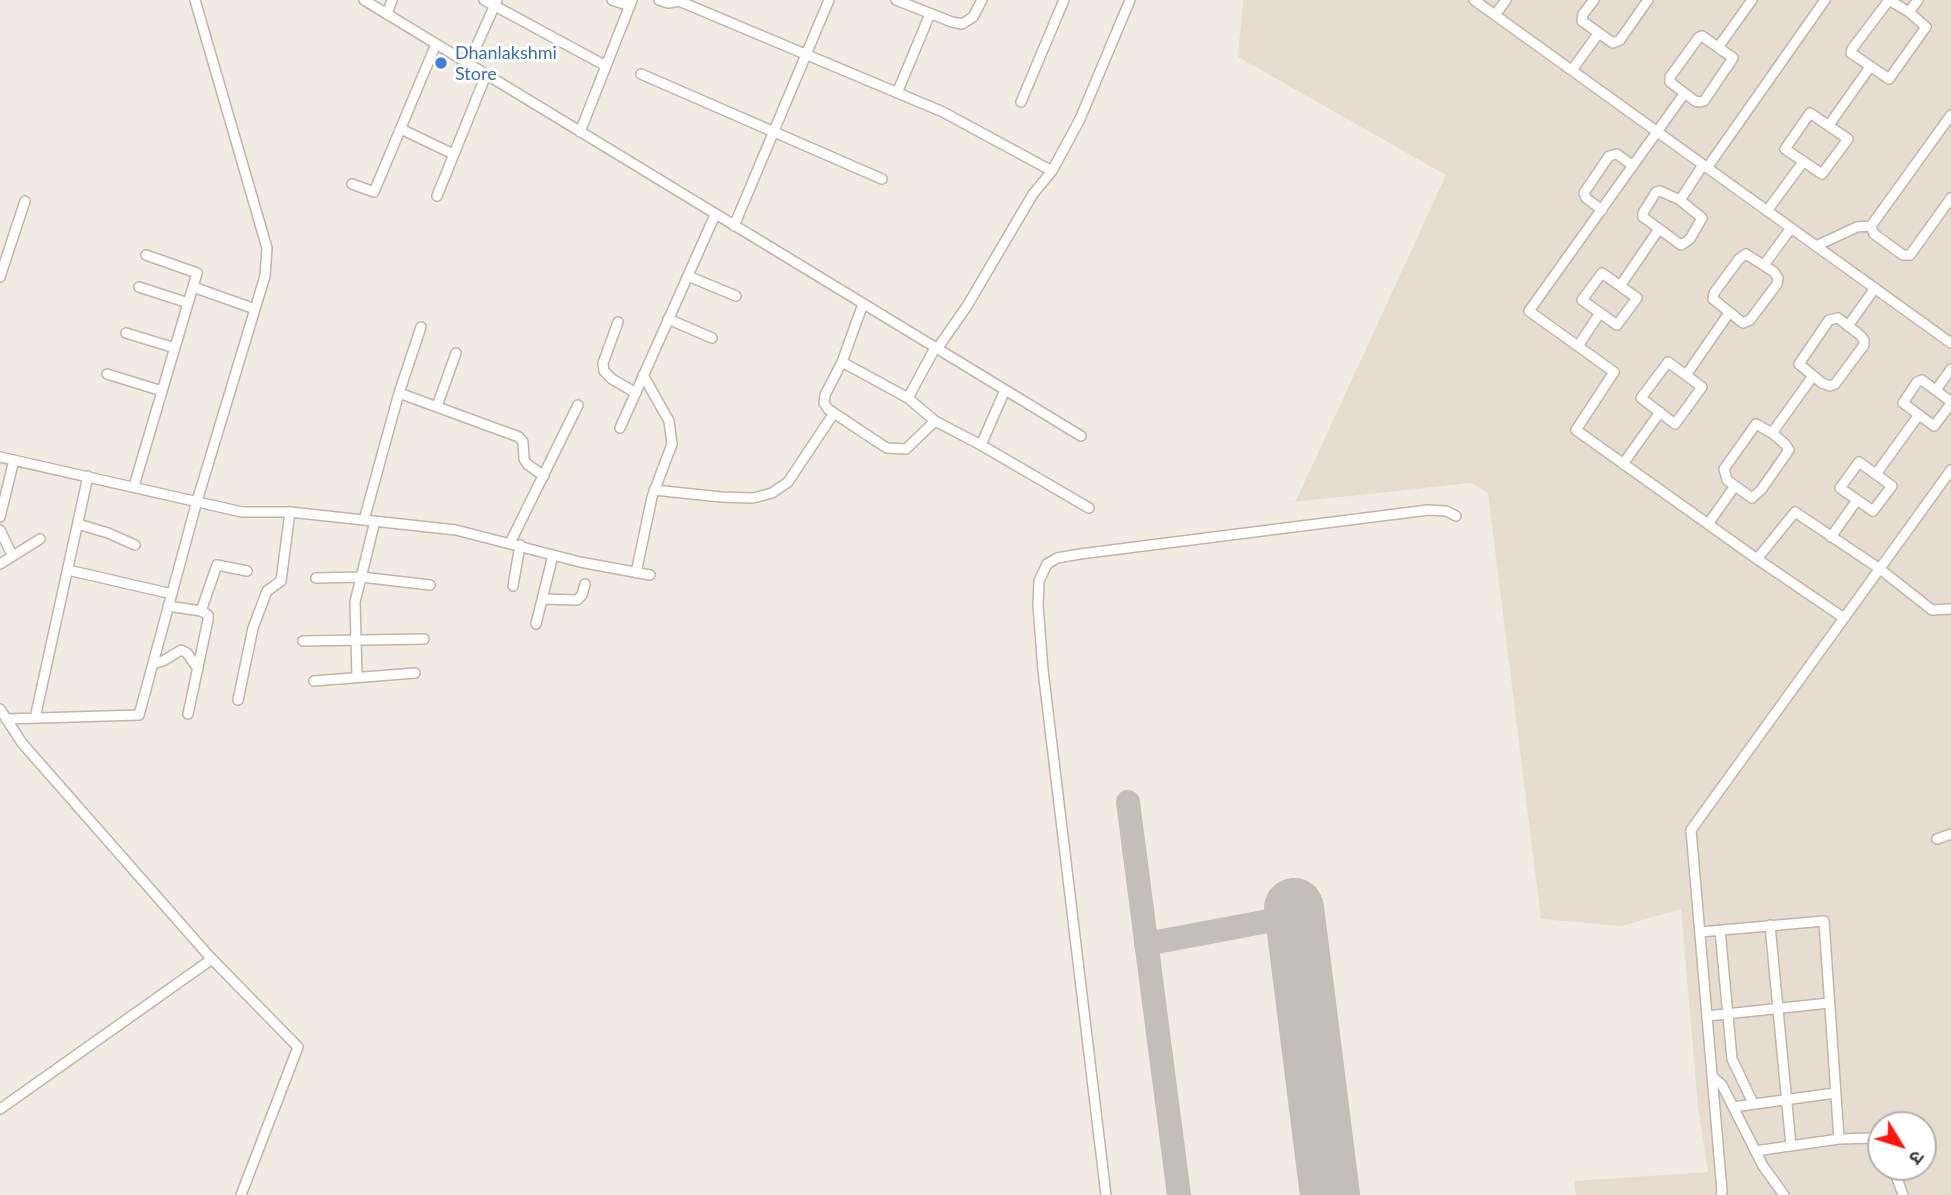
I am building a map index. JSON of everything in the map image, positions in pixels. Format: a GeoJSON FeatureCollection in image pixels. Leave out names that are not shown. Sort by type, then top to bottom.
{"type":"FeatureCollection","features":[{"type":"Feature","properties":{"kind":"street"},"geometry":{"type":"LineString","coordinates":[[6,719],[139,715],[197,501],[265,276],[267,248],[195,0]]}},
{"type":"Feature","properties":{"kind":"street"},"geometry":{"type":"LineString","coordinates":[[364,0],[1081,436]]}},
{"type":"Feature","properties":{"kind":"street"},"geometry":{"type":"LineString","coordinates":[[387,14],[392,0]]}},
{"type":"Feature","properties":{"kind":"street"},"geometry":{"type":"LineString","coordinates":[[484,0],[496,3],[606,66]]}},
{"type":"Feature","properties":{"kind":"street"},"geometry":{"type":"LineString","coordinates":[[579,132],[631,3],[612,0]]}},
{"type":"Feature","properties":{"kind":"street"},"geometry":{"type":"LineString","coordinates":[[659,0],[668,3],[679,1],[943,112],[1052,172]]}},
{"type":"Feature","properties":{"kind":"street"},"geometry":{"type":"LineString","coordinates":[[700,10],[705,0]]}},
{"type":"Feature","properties":{"kind":"street"},"geometry":{"type":"LineString","coordinates":[[734,226],[829,0]]}},
{"type":"Feature","properties":{"kind":"street"},"geometry":{"type":"LineString","coordinates":[[896,0],[962,24],[973,17],[982,0]]}},
{"type":"Feature","properties":{"kind":"street"},"geometry":{"type":"LineString","coordinates":[[1021,102],[1064,0]]}},
{"type":"Feature","properties":{"kind":"street"},"geometry":{"type":"LineString","coordinates":[[908,398],[936,349],[967,306],[1033,194],[1052,172],[1080,119],[1130,0]]}},
{"type":"Feature","properties":{"kind":"street"},"geometry":{"type":"LineString","coordinates":[[1474,0],[1951,343]]}},
{"type":"Feature","properties":{"kind":"street"},"geometry":{"type":"LineString","coordinates":[[1495,15],[1506,0]]}},
{"type":"Feature","properties":{"kind":"street"},"geometry":{"type":"LineString","coordinates":[[1594,0],[1583,14],[1582,20],[1614,43],[1618,42],[1648,0]]}},
{"type":"Feature","properties":{"kind":"street"},"geometry":{"type":"LineString","coordinates":[[1718,46],[1752,0]]}},
{"type":"Feature","properties":{"kind":"street"},"geometry":{"type":"LineString","coordinates":[[1680,200],[1825,0]]}},
{"type":"Feature","properties":{"kind":"street"},"geometry":{"type":"LineString","coordinates":[[1909,12],[1918,0]]}},
{"type":"Feature","properties":{"kind":"street"},"geometry":{"type":"LineString","coordinates":[[1893,1],[1926,27],[1893,76],[1886,78],[1870,67],[1852,53],[1852,48],[1886,2],[1893,1]]}},
{"type":"Feature","properties":{"kind":"street"},"geometry":{"type":"LineString","coordinates":[[469,63],[496,3]]}},
{"type":"Feature","properties":{"kind":"street"},"geometry":{"type":"LineString","coordinates":[[897,93],[930,14]]}},
{"type":"Feature","properties":{"kind":"street"},"geometry":{"type":"LineString","coordinates":[[1572,70],[1598,34]]}},
{"type":"Feature","properties":{"kind":"street"},"geometry":{"type":"LineString","coordinates":[[1699,37],[1705,37],[1731,55],[1732,62],[1704,101],[1695,101],[1684,94],[1671,84],[1670,77],[1699,37]]}},
{"type":"Feature","properties":{"kind":"street"},"geometry":{"type":"LineString","coordinates":[[352,184],[374,192],[436,44]]}},
{"type":"Feature","properties":{"kind":"street"},"geometry":{"type":"LineString","coordinates":[[1829,125],[1870,67]]}},
{"type":"Feature","properties":{"kind":"street"},"geometry":{"type":"LineString","coordinates":[[641,74],[882,179]]}},
{"type":"Feature","properties":{"kind":"street"},"geometry":{"type":"LineString","coordinates":[[437,196],[486,75]]}},
{"type":"Feature","properties":{"kind":"street"},"geometry":{"type":"LineString","coordinates":[[1684,94],[1529,311],[1614,372],[1576,430],[1843,618]]}},
{"type":"Feature","properties":{"kind":"street"},"geometry":{"type":"LineString","coordinates":[[1810,113],[1848,139],[1826,172],[1819,173],[1802,162],[1784,149],[1810,113]]}},
{"type":"Feature","properties":{"kind":"street"},"geometry":{"type":"LineString","coordinates":[[1871,226],[1951,115]]}},
{"type":"Feature","properties":{"kind":"street"},"geometry":{"type":"LineString","coordinates":[[401,128],[453,153]]}},
{"type":"Feature","properties":{"kind":"street"},"geometry":{"type":"LineString","coordinates":[[1602,210],[1586,198],[1584,193],[1609,156],[1617,154],[1633,166]]}},
{"type":"Feature","properties":{"kind":"street"},"geometry":{"type":"LineString","coordinates":[[1768,211],[1802,162]]}},
{"type":"Feature","properties":{"kind":"street"},"geometry":{"type":"LineString","coordinates":[[1660,191],[1680,200],[1702,218],[1690,239],[1681,245],[1643,217],[1656,192],[1660,191]]}},
{"type":"Feature","properties":{"kind":"street"},"geometry":{"type":"LineString","coordinates":[[1871,226],[1874,234],[1903,255],[1910,255],[1951,198]]}},
{"type":"Feature","properties":{"kind":"street"},"geometry":{"type":"LineString","coordinates":[[0,277],[25,201]]}},
{"type":"Feature","properties":{"kind":"street"},"geometry":{"type":"LineString","coordinates":[[620,428],[715,215]]}},
{"type":"Feature","properties":{"kind":"street"},"geometry":{"type":"LineString","coordinates":[[1816,246],[1857,227],[1871,226]]}},
{"type":"Feature","properties":{"kind":"street"},"geometry":{"type":"LineString","coordinates":[[1764,265],[1791,228]]}},
{"type":"Feature","properties":{"kind":"street"},"geometry":{"type":"LineString","coordinates":[[1620,286],[1658,229]]}},
{"type":"Feature","properties":{"kind":"street"},"geometry":{"type":"LineString","coordinates":[[1746,254],[1774,272],[1778,278],[1777,284],[1746,323],[1729,313],[1713,299],[1721,284],[1746,254]]}},
{"type":"Feature","properties":{"kind":"street"},"geometry":{"type":"LineString","coordinates":[[134,486],[197,273],[146,256]]}},
{"type":"Feature","properties":{"kind":"street"},"geometry":{"type":"LineString","coordinates":[[1602,273],[1637,298],[1617,325],[1600,313],[1582,300],[1602,273]]}},
{"type":"Feature","properties":{"kind":"street"},"geometry":{"type":"LineString","coordinates":[[688,276],[736,296]]}},
{"type":"Feature","properties":{"kind":"street"},"geometry":{"type":"LineString","coordinates":[[139,287],[188,303]]}},
{"type":"Feature","properties":{"kind":"street"},"geometry":{"type":"LineString","coordinates":[[193,287],[255,309]]}},
{"type":"Feature","properties":{"kind":"street"},"geometry":{"type":"LineString","coordinates":[[1849,326],[1875,288]]}},
{"type":"Feature","properties":{"kind":"street"},"geometry":{"type":"LineString","coordinates":[[863,304],[824,403],[834,413],[887,448],[898,450],[906,449],[915,442],[935,421]]}},
{"type":"Feature","properties":{"kind":"street"},"geometry":{"type":"LineString","coordinates":[[1578,346],[1600,313]]}},
{"type":"Feature","properties":{"kind":"street"},"geometry":{"type":"LineString","coordinates":[[1686,375],[1729,313]]}},
{"type":"Feature","properties":{"kind":"street"},"geometry":{"type":"LineString","coordinates":[[1838,318],[1849,326],[1864,340],[1864,345],[1830,387],[1801,368],[1800,360],[1829,320],[1838,318]]}},
{"type":"Feature","properties":{"kind":"street"},"geometry":{"type":"LineString","coordinates":[[668,319],[712,338]]}},
{"type":"Feature","properties":{"kind":"street"},"geometry":{"type":"LineString","coordinates":[[618,323],[603,363],[604,371],[636,393]]}},
{"type":"Feature","properties":{"kind":"street"},"geometry":{"type":"LineString","coordinates":[[364,520],[399,393],[421,327]]}},
{"type":"Feature","properties":{"kind":"street"},"geometry":{"type":"LineString","coordinates":[[126,333],[175,348]]}},
{"type":"Feature","properties":{"kind":"street"},"geometry":{"type":"LineString","coordinates":[[437,406],[456,353]]}},
{"type":"Feature","properties":{"kind":"street"},"geometry":{"type":"LineString","coordinates":[[842,362],[908,398],[935,421],[1089,508]]}},
{"type":"Feature","properties":{"kind":"street"},"geometry":{"type":"LineString","coordinates":[[1668,362],[1702,387],[1675,424],[1660,412],[1641,398],[1668,362]]}},
{"type":"Feature","properties":{"kind":"street"},"geometry":{"type":"LineString","coordinates":[[1936,390],[1951,369]]}},
{"type":"Feature","properties":{"kind":"street"},"geometry":{"type":"LineString","coordinates":[[107,374],[162,391]]}},
{"type":"Feature","properties":{"kind":"street"},"geometry":{"type":"LineString","coordinates":[[636,573],[654,490],[672,444],[669,422],[643,375]]}},
{"type":"Feature","properties":{"kind":"street"},"geometry":{"type":"LineString","coordinates":[[1772,433],[1813,376]]}},
{"type":"Feature","properties":{"kind":"street"},"geometry":{"type":"LineString","coordinates":[[1919,380],[1936,390],[1948,398],[1950,405],[1936,424],[1931,425],[1905,407],[1903,400],[1919,380]]}},
{"type":"Feature","properties":{"kind":"street"},"geometry":{"type":"LineString","coordinates":[[981,445],[1005,390]]}},
{"type":"Feature","properties":{"kind":"street"},"geometry":{"type":"LineString","coordinates":[[399,393],[519,437],[523,442],[527,464],[544,476]]}},
{"type":"Feature","properties":{"kind":"street"},"geometry":{"type":"LineString","coordinates":[[513,586],[515,544],[578,405]]}},
{"type":"Feature","properties":{"kind":"street"},"geometry":{"type":"LineString","coordinates":[[1623,464],[1660,412]]}},
{"type":"Feature","properties":{"kind":"street"},"geometry":{"type":"LineString","coordinates":[[654,490],[753,498],[772,493],[788,482],[834,413]]}},
{"type":"Feature","properties":{"kind":"street"},"geometry":{"type":"LineString","coordinates":[[1876,474],[1917,416]]}},
{"type":"Feature","properties":{"kind":"street"},"geometry":{"type":"LineString","coordinates":[[1758,424],[1772,433],[1788,447],[1788,454],[1754,497],[1748,496],[1725,476],[1725,466],[1750,429],[1758,424]]}},
{"type":"Feature","properties":{"kind":"street"},"geometry":{"type":"LineString","coordinates":[[0,457],[242,512],[290,512],[456,530],[553,555],[650,575]]}},
{"type":"Feature","properties":{"kind":"street"},"geometry":{"type":"LineString","coordinates":[[0,517],[15,460]]}},
{"type":"Feature","properties":{"kind":"street"},"geometry":{"type":"LineString","coordinates":[[1859,462],[1876,474],[1892,486],[1873,511],[1840,488],[1859,462]]}},
{"type":"Feature","properties":{"kind":"street"},"geometry":{"type":"LineString","coordinates":[[1720,1195],[1722,1191],[1713,1077],[1691,830],[1951,470]]}},
{"type":"Feature","properties":{"kind":"street"},"geometry":{"type":"LineString","coordinates":[[35,718],[88,476]]}},
{"type":"Feature","properties":{"kind":"street"},"geometry":{"type":"LineString","coordinates":[[1708,524],[1735,486]]}},
{"type":"Feature","properties":{"kind":"street"},"geometry":{"type":"LineString","coordinates":[[1831,537],[1857,500]]}},
{"type":"Feature","properties":{"kind":"street"},"geometry":{"type":"LineString","coordinates":[[1106,1195],[1043,670],[1038,605],[1039,581],[1047,564],[1057,558],[1080,554],[1428,510],[1446,511],[1456,516]]}},
{"type":"Feature","properties":{"kind":"street"},"geometry":{"type":"LineString","coordinates":[[238,700],[253,628],[267,591],[281,581],[290,512]]}},
{"type":"Feature","properties":{"kind":"street"},"geometry":{"type":"LineString","coordinates":[[1757,559],[1795,512],[1880,569],[1932,610],[1951,609]]}},
{"type":"Feature","properties":{"kind":"street"},"geometry":{"type":"LineString","coordinates":[[356,677],[355,602],[375,521]]}},
{"type":"Feature","properties":{"kind":"street"},"geometry":{"type":"LineString","coordinates":[[78,524],[121,537],[135,545]]}},
{"type":"Feature","properties":{"kind":"street"},"geometry":{"type":"LineString","coordinates":[[0,530],[12,555]]}},
{"type":"Feature","properties":{"kind":"street"},"geometry":{"type":"LineString","coordinates":[[0,564],[40,539]]}},
{"type":"Feature","properties":{"kind":"street"},"geometry":{"type":"LineString","coordinates":[[536,624],[553,555]]}},
{"type":"Feature","properties":{"kind":"street"},"geometry":{"type":"LineString","coordinates":[[201,611],[217,565],[247,571]]}},
{"type":"Feature","properties":{"kind":"street"},"geometry":{"type":"LineString","coordinates":[[68,570],[172,594]]}},
{"type":"Feature","properties":{"kind":"street"},"geometry":{"type":"LineString","coordinates":[[316,578],[361,577],[430,585]]}},
{"type":"Feature","properties":{"kind":"street"},"geometry":{"type":"LineString","coordinates":[[544,599],[578,600],[585,584]]}},
{"type":"Feature","properties":{"kind":"street"},"geometry":{"type":"LineString","coordinates":[[168,607],[201,611],[208,615],[188,715]]}},
{"type":"Feature","properties":{"kind":"street"},"geometry":{"type":"LineString","coordinates":[[303,641],[424,639]]}},
{"type":"Feature","properties":{"kind":"street"},"geometry":{"type":"LineString","coordinates":[[153,664],[181,650],[187,653],[198,669]]}},
{"type":"Feature","properties":{"kind":"street"},"geometry":{"type":"LineString","coordinates":[[314,681],[415,673]]}},
{"type":"Feature","properties":{"kind":"street"},"geometry":{"type":"LineString","coordinates":[[0,709],[22,743],[212,959],[298,1047],[241,1195]]}},
{"type":"Feature","properties":{"kind":"street"},"geometry":{"type":"LineString","coordinates":[[1937,839],[1951,834]]}},
{"type":"Feature","properties":{"kind":"street"},"geometry":{"type":"LineString","coordinates":[[1700,932],[1824,921],[1839,1139]]}},
{"type":"Feature","properties":{"kind":"street"},"geometry":{"type":"LineString","coordinates":[[1770,925],[1791,1146]]}},
{"type":"Feature","properties":{"kind":"street"},"geometry":{"type":"LineString","coordinates":[[1720,930],[1732,1059],[1753,1103]]}},
{"type":"Feature","properties":{"kind":"street"},"geometry":{"type":"LineString","coordinates":[[0,1109],[212,959]]}},
{"type":"Feature","properties":{"kind":"street"},"geometry":{"type":"LineString","coordinates":[[1707,1016],[1829,1003]]}},
{"type":"Feature","properties":{"kind":"street"},"geometry":{"type":"LineString","coordinates":[[1713,1077],[1722,1085],[1763,1166],[1784,1195]]}},
{"type":"Feature","properties":{"kind":"street"},"geometry":{"type":"LineString","coordinates":[[1733,1107],[1835,1093]]}},
{"type":"Feature","properties":{"kind":"street"},"geometry":{"type":"LineString","coordinates":[[1755,1151],[1839,1139],[1867,1138]]}},
{"type":"Feature","properties":{"kind":"shaded area"},"geometry":{"type":"Polygon","coordinates":[[[1243,0],[1951,0],[1951,1195],[1576,1195],[1574,1181],[1708,1172],[1698,1107],[1681,909],[1622,926],[1541,919],[1488,493],[1471,483],[1284,503],[1296,501],[1446,175],[1238,57],[1243,0]]]}},
{"type":"Feature","properties":{"kind":"taxiway"},"geometry":{"type":"LineString","coordinates":[[1128,802],[1179,1195]]}},
{"type":"Feature","properties":{"kind":"taxiway"},"geometry":{"type":"LineString","coordinates":[[1146,944],[1295,916]]}},
{"type":"Feature","properties":{"kind":"runway"},"geometry":{"type":"LineString","coordinates":[[1294,908],[1330,1195]]}},
{"type":"Feature","properties":{"kind":"place","name":"Dhanlakshmi Store"},"geometry":{"type":"Point","coordinates":[441,63]}}]}
